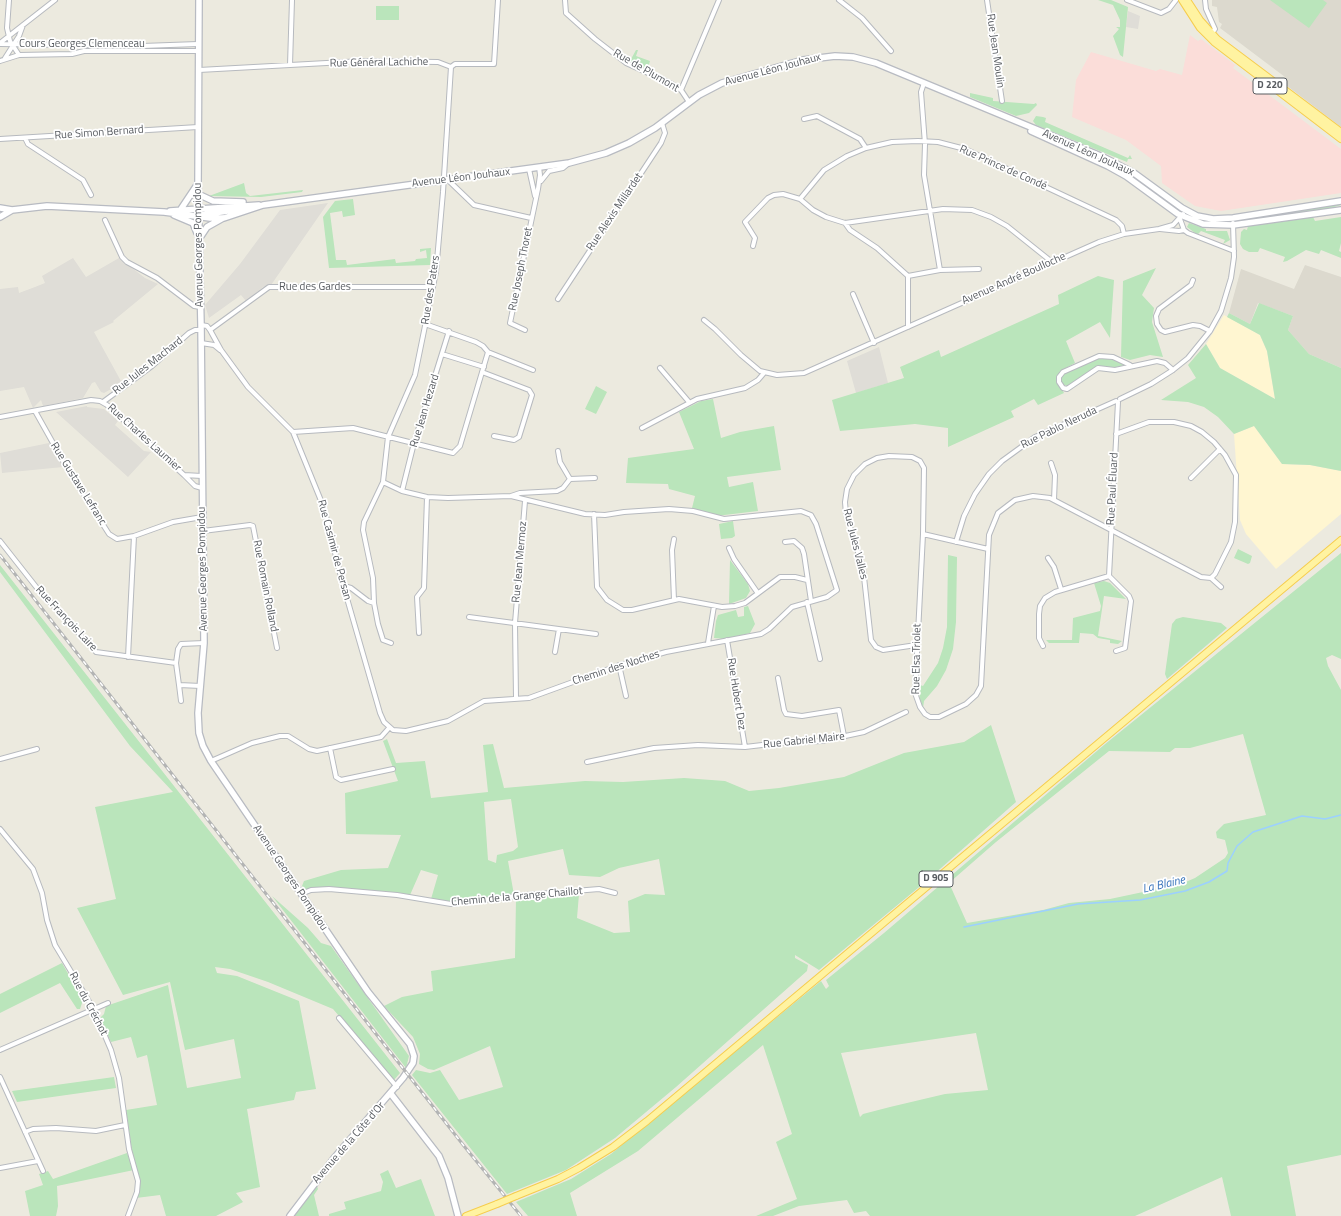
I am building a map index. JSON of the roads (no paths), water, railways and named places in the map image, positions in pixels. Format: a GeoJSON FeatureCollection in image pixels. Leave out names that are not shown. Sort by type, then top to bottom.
{"type":"FeatureCollection","features":[{"type":"Feature","properties":{"kind":"main road","name":"Avenue Georges Pompidou"},"geometry":{"type":"LineString","coordinates":[[199,0],[198,242],[201,327],[204,643],[198,727],[203,746],[211,761],[373,1000],[410,1044],[414,1056],[409,1070]]}},
{"type":"Feature","properties":{"kind":"main road","name":"D 220"},"geometry":{"type":"LineString","coordinates":[[1182,0],[1200,28],[1214,42],[1341,139]]}},
{"type":"Feature","properties":{"kind":"main road","name":"D 220"},"geometry":{"type":"LineString","coordinates":[[1187,0],[1212,33],[1341,132]]}},
{"type":"Feature","properties":{"kind":"main road","name":"Avenue Léon Jouhaux"},"geometry":{"type":"LineString","coordinates":[[164,212],[224,218],[263,205],[569,163],[606,153],[643,135],[662,123],[706,90],[722,83],[803,60],[824,56],[860,58],[924,83],[1024,126],[1031,127],[1121,166],[1197,216],[1213,219],[1233,218],[1341,201]]}},
{"type":"Feature","properties":{"kind":"main road"},"geometry":{"type":"LineString","coordinates":[[1024,126],[1037,134],[1088,156],[1126,176],[1181,217],[1209,225],[1233,225],[1340,209]]}},
{"type":"Feature","properties":{"kind":"main road"},"geometry":{"type":"LineString","coordinates":[[181,208],[198,184]]}},
{"type":"Feature","properties":{"kind":"main road"},"geometry":{"type":"LineString","coordinates":[[198,194],[213,201],[256,204]]}},
{"type":"Feature","properties":{"kind":"main road","name":"Avenue Léon Jouhaux"},"geometry":{"type":"LineString","coordinates":[[164,212],[181,208],[256,204],[263,205]]}},
{"type":"Feature","properties":{"kind":"main road"},"geometry":{"type":"LineString","coordinates":[[199,216],[203,214],[243,209],[256,204]]}},
{"type":"Feature","properties":{"kind":"main road"},"geometry":{"type":"LineString","coordinates":[[0,208],[12,210],[47,206],[164,212],[193,223],[196,229],[198,242]]}},
{"type":"Feature","properties":{"kind":"main road"},"geometry":{"type":"LineString","coordinates":[[1,217],[12,210]]}},
{"type":"Feature","properties":{"kind":"main road"},"geometry":{"type":"LineString","coordinates":[[198,242],[207,227],[224,218]]}},
{"type":"Feature","properties":{"kind":"main road","name":"D 905"},"geometry":{"type":"LineString","coordinates":[[467,1216],[569,1174],[599,1156],[642,1125],[1341,540]]}},
{"type":"Feature","properties":{"kind":"main road","name":"Avenue de la Côte d'Or"},"geometry":{"type":"LineString","coordinates":[[290,1216],[335,1157],[397,1087],[409,1070]]}},
{"type":"Feature","properties":{"kind":"main road"},"geometry":{"type":"LineString","coordinates":[[391,1094],[439,1156],[448,1178],[458,1216]]}},
{"type":"Feature","properties":{"kind":"street"},"geometry":{"type":"LineString","coordinates":[[9,0],[7,15],[9,36],[13,44]]}},
{"type":"Feature","properties":{"kind":"street"},"geometry":{"type":"LineString","coordinates":[[0,43],[55,0]]}},
{"type":"Feature","properties":{"kind":"street"},"geometry":{"type":"LineString","coordinates":[[290,66],[292,0]]}},
{"type":"Feature","properties":{"kind":"street","name":"Rue Général Lachiche"},"geometry":{"type":"LineString","coordinates":[[198,70],[363,61],[438,62],[450,67],[455,64],[494,64],[498,0]]}},
{"type":"Feature","properties":{"kind":"street","name":"Rue de Plumont"},"geometry":{"type":"LineString","coordinates":[[565,0],[565,11],[594,39],[626,63],[666,80],[681,90],[689,102]]}},
{"type":"Feature","properties":{"kind":"street"},"geometry":{"type":"LineString","coordinates":[[681,90],[718,0]]}},
{"type":"Feature","properties":{"kind":"street"},"geometry":{"type":"LineString","coordinates":[[839,0],[862,18],[891,51]]}},
{"type":"Feature","properties":{"kind":"street","name":"Rue Jean Moulin"},"geometry":{"type":"LineString","coordinates":[[987,0],[1002,101]]}},
{"type":"Feature","properties":{"kind":"street"},"geometry":{"type":"LineString","coordinates":[[1127,0],[1161,13],[1169,9],[1176,0]]}},
{"type":"Feature","properties":{"kind":"street"},"geometry":{"type":"LineString","coordinates":[[1205,0],[1206,8],[1214,29],[1212,33]]}},
{"type":"Feature","properties":{"kind":"street"},"geometry":{"type":"LineString","coordinates":[[5,58],[19,36],[23,25]]}},
{"type":"Feature","properties":{"kind":"street"},"geometry":{"type":"LineString","coordinates":[[0,43],[13,44]]}},
{"type":"Feature","properties":{"kind":"street","name":"Cours Georges Clemenceau"},"geometry":{"type":"LineString","coordinates":[[198,44],[142,46],[13,44],[19,55],[72,54],[84,52],[198,51]]}},
{"type":"Feature","properties":{"kind":"street"},"geometry":{"type":"LineString","coordinates":[[0,61],[5,58],[19,55]]}},
{"type":"Feature","properties":{"kind":"street","name":"Rue des Paters"},"geometry":{"type":"LineString","coordinates":[[391,643],[383,640],[374,603],[373,578],[363,525],[375,502],[381,485],[384,482],[388,437],[413,380],[433,287],[446,180],[450,67]]}},
{"type":"Feature","properties":{"kind":"street"},"geometry":{"type":"LineString","coordinates":[[924,83],[921,92],[925,141],[924,175],[940,270]]}},
{"type":"Feature","properties":{"kind":"street"},"geometry":{"type":"LineString","coordinates":[[804,118],[817,116],[860,139],[866,148]]}},
{"type":"Feature","properties":{"kind":"street","name":"Rue Alexis Millardet"},"geometry":{"type":"LineString","coordinates":[[558,299],[661,142],[665,132],[662,123]]}},
{"type":"Feature","properties":{"kind":"street","name":"Rue Simon Bernard"},"geometry":{"type":"LineString","coordinates":[[0,139],[198,127]]}},
{"type":"Feature","properties":{"kind":"street"},"geometry":{"type":"LineString","coordinates":[[25,138],[28,144],[83,180],[91,195]]}},
{"type":"Feature","properties":{"kind":"street","name":"Rue Prince de Condé"},"geometry":{"type":"LineString","coordinates":[[800,199],[829,166],[866,148],[892,142],[938,142],[965,149],[1116,220],[1122,226],[1124,234]]}},
{"type":"Feature","properties":{"kind":"street","name":"Rue Joseph Thoret"},"geometry":{"type":"LineString","coordinates":[[525,330],[510,324],[535,198],[547,172],[563,168],[569,163]]}},
{"type":"Feature","properties":{"kind":"street","name":"Rue Joseph Thoret"},"geometry":{"type":"LineString","coordinates":[[538,189],[540,175],[539,167]]}},
{"type":"Feature","properties":{"kind":"street","name":"Rue Joseph Thoret"},"geometry":{"type":"LineString","coordinates":[[529,169],[535,198]]}},
{"type":"Feature","properties":{"kind":"street"},"geometry":{"type":"LineString","coordinates":[[446,180],[474,205],[531,218]]}},
{"type":"Feature","properties":{"kind":"street"},"geometry":{"type":"LineString","coordinates":[[753,246],[755,238],[745,222],[761,204],[774,195],[783,194],[800,199],[818,213],[845,223],[962,208],[982,213],[1007,226],[1052,262]]}},
{"type":"Feature","properties":{"kind":"street"},"geometry":{"type":"LineString","coordinates":[[0,208],[1,217]]}},
{"type":"Feature","properties":{"kind":"street"},"geometry":{"type":"LineString","coordinates":[[1158,229],[1174,225],[1186,210]]}},
{"type":"Feature","properties":{"kind":"street"},"geometry":{"type":"LineString","coordinates":[[1181,217],[1184,230],[1188,233],[1234,252]]}},
{"type":"Feature","properties":{"kind":"street","name":"Rue Pablo Neruda"},"geometry":{"type":"LineString","coordinates":[[956,542],[964,516],[975,494],[989,474],[1002,461],[1035,438],[1151,384],[1173,370],[1195,350],[1210,331],[1221,312],[1226,298],[1234,252],[1233,218]]}},
{"type":"Feature","properties":{"kind":"street"},"geometry":{"type":"LineString","coordinates":[[105,220],[122,257],[127,262],[157,278],[194,306],[200,307]]}},
{"type":"Feature","properties":{"kind":"street"},"geometry":{"type":"LineString","coordinates":[[845,223],[850,230],[877,248],[908,276],[908,327]]}},
{"type":"Feature","properties":{"kind":"street"},"geometry":{"type":"LineString","coordinates":[[1158,229],[1184,230]]}},
{"type":"Feature","properties":{"kind":"street","name":"Avenue André Boulloche"},"geometry":{"type":"LineString","coordinates":[[704,320],[749,362],[764,372],[782,376],[804,373],[1106,239],[1124,234],[1158,229]]}},
{"type":"Feature","properties":{"kind":"street"},"geometry":{"type":"LineString","coordinates":[[908,276],[940,270],[979,269]]}},
{"type":"Feature","properties":{"kind":"street"},"geometry":{"type":"LineString","coordinates":[[1193,280],[1192,285],[1159,309],[1156,316],[1157,324],[1161,330],[1165,332],[1193,325],[1200,326],[1210,331]]}},
{"type":"Feature","properties":{"kind":"street","name":"Rue des Gardes"},"geometry":{"type":"LineString","coordinates":[[210,330],[269,287],[433,287]]}},
{"type":"Feature","properties":{"kind":"street"},"geometry":{"type":"LineString","coordinates":[[853,294],[874,342]]}},
{"type":"Feature","properties":{"kind":"street"},"geometry":{"type":"LineString","coordinates":[[425,324],[449,331],[476,342],[483,346],[488,352],[533,370]]}},
{"type":"Feature","properties":{"kind":"street"},"geometry":{"type":"LineString","coordinates":[[201,327],[207,326],[210,330]]}},
{"type":"Feature","properties":{"kind":"street","name":"Rue Jules Machard"},"geometry":{"type":"LineString","coordinates":[[0,418],[91,400],[103,402],[152,366],[190,333],[201,327]]}},
{"type":"Feature","properties":{"kind":"street","name":"Rue Casimir de Persan"},"geometry":{"type":"LineString","coordinates":[[210,330],[221,350],[248,387],[293,432],[324,508],[344,586],[380,712],[389,728]]}},
{"type":"Feature","properties":{"kind":"street","name":"Rue Jean Hezard"},"geometry":{"type":"LineString","coordinates":[[402,491],[414,443],[449,331]]}},
{"type":"Feature","properties":{"kind":"street"},"geometry":{"type":"LineString","coordinates":[[201,343],[214,345],[221,350]]}},
{"type":"Feature","properties":{"kind":"street"},"geometry":{"type":"LineString","coordinates":[[293,432],[353,428],[414,443],[449,454],[457,451],[488,352]]}},
{"type":"Feature","properties":{"kind":"street"},"geometry":{"type":"LineString","coordinates":[[442,354],[484,367]]}},
{"type":"Feature","properties":{"kind":"street"},"geometry":{"type":"LineString","coordinates":[[1130,365],[1113,357],[1099,356],[1063,372],[1059,377],[1059,382],[1063,388],[1067,389],[1098,368],[1115,370],[1130,365],[1157,361],[1166,363],[1173,370]]}},
{"type":"Feature","properties":{"kind":"street"},"geometry":{"type":"LineString","coordinates":[[660,368],[689,402]]}},
{"type":"Feature","properties":{"kind":"street"},"geometry":{"type":"LineString","coordinates":[[482,372],[529,390],[532,395],[519,437],[514,440],[494,436]]}},
{"type":"Feature","properties":{"kind":"street"},"geometry":{"type":"LineString","coordinates":[[642,428],[689,402],[705,396],[731,393],[745,388],[758,380],[764,372]]}},
{"type":"Feature","properties":{"kind":"street","name":"Rue Paul Éluard"},"geometry":{"type":"LineString","coordinates":[[1109,576],[1118,400]]}},
{"type":"Feature","properties":{"kind":"street","name":"Rue Charles Laumier"},"geometry":{"type":"LineString","coordinates":[[103,402],[195,486],[202,488]]}},
{"type":"Feature","properties":{"kind":"street","name":"Rue Gustave Lefranc"},"geometry":{"type":"LineString","coordinates":[[35,411],[109,534],[117,539],[134,536],[174,522],[202,517]]}},
{"type":"Feature","properties":{"kind":"street"},"geometry":{"type":"LineString","coordinates":[[1116,434],[1149,422],[1174,422],[1185,424],[1202,432],[1220,449],[1236,475],[1235,522],[1231,542],[1215,574],[1211,578],[1221,587]]}},
{"type":"Feature","properties":{"kind":"street"},"geometry":{"type":"LineString","coordinates":[[1191,478],[1220,449]]}},
{"type":"Feature","properties":{"kind":"street"},"geometry":{"type":"LineString","coordinates":[[558,451],[560,462],[570,479]]}},
{"type":"Feature","properties":{"kind":"street","name":"Rue Jules Valles"},"geometry":{"type":"LineString","coordinates":[[916,645],[882,650],[876,647],[871,640],[863,568],[846,514],[845,502],[848,485],[860,468],[871,460],[883,456],[912,457],[920,461],[925,472],[923,534]]}},
{"type":"Feature","properties":{"kind":"street"},"geometry":{"type":"LineString","coordinates":[[1051,463],[1056,475],[1054,500]]}},
{"type":"Feature","properties":{"kind":"street","name":"Rue Charles Laumier"},"geometry":{"type":"LineString","coordinates":[[184,475],[202,476]]}},
{"type":"Feature","properties":{"kind":"street"},"geometry":{"type":"LineString","coordinates":[[384,482],[402,491],[427,497],[448,498],[510,496],[520,493],[557,491],[563,488],[570,479],[595,478]]}},
{"type":"Feature","properties":{"kind":"street"},"geometry":{"type":"LineString","coordinates":[[510,496],[525,501],[580,513],[594,514],[595,579],[597,587],[602,595],[615,606],[627,611],[684,599],[714,606],[728,607],[741,605],[757,592],[780,577],[795,577],[806,580]]}},
{"type":"Feature","properties":{"kind":"street","name":"Rue Elsa Triolet"},"geometry":{"type":"LineString","coordinates":[[923,534],[916,645],[915,693],[918,704],[925,714],[933,718],[940,717],[966,704],[979,691],[982,681],[988,549],[991,526],[998,513],[1004,506],[1015,500],[1028,496],[1038,496],[1054,500],[1201,577],[1211,578]]}},
{"type":"Feature","properties":{"kind":"street"},"geometry":{"type":"LineString","coordinates":[[419,633],[417,597],[424,588],[427,497]]}},
{"type":"Feature","properties":{"kind":"street","name":"Rue Jean Mermoz"},"geometry":{"type":"LineString","coordinates":[[516,698],[515,623],[525,501]]}},
{"type":"Feature","properties":{"kind":"street","name":"Chemin des Noches"},"geometry":{"type":"LineString","coordinates":[[389,728],[401,731],[430,726],[456,719],[484,701],[528,698],[619,665],[666,652],[764,633],[792,607],[826,597],[836,591],[837,588],[816,524],[811,515],[804,512],[788,511],[724,519],[693,511],[668,509],[594,514]]}},
{"type":"Feature","properties":{"kind":"street","name":"Rue Romain Rolland"},"geometry":{"type":"LineString","coordinates":[[203,531],[250,525],[253,526],[277,648]]}},
{"type":"Feature","properties":{"kind":"street"},"geometry":{"type":"LineString","coordinates":[[923,534],[988,549]]}},
{"type":"Feature","properties":{"kind":"street"},"geometry":{"type":"LineString","coordinates":[[128,657],[134,536]]}},
{"type":"Feature","properties":{"kind":"street"},"geometry":{"type":"LineString","coordinates":[[674,539],[672,550],[674,600]]}},
{"type":"Feature","properties":{"kind":"street","name":"Rue François Laire"},"geometry":{"type":"LineString","coordinates":[[0,541],[37,588],[96,652],[176,663]]}},
{"type":"Feature","properties":{"kind":"street"},"geometry":{"type":"LineString","coordinates":[[785,542],[794,542],[802,548],[807,568],[806,580],[809,602],[820,658]]}},
{"type":"Feature","properties":{"kind":"street"},"geometry":{"type":"LineString","coordinates":[[729,548],[734,559],[757,592]]}},
{"type":"Feature","properties":{"kind":"street"},"geometry":{"type":"LineString","coordinates":[[1048,558],[1054,567],[1061,589]]}},
{"type":"Feature","properties":{"kind":"street"},"geometry":{"type":"LineString","coordinates":[[1043,646],[1039,638],[1040,606],[1048,595],[1061,589],[1109,576],[1125,592],[1131,601],[1125,648],[1116,651]]}},
{"type":"Feature","properties":{"kind":"street"},"geometry":{"type":"LineString","coordinates":[[344,586],[351,588],[368,601],[374,603]]}},
{"type":"Feature","properties":{"kind":"street"},"geometry":{"type":"LineString","coordinates":[[708,643],[714,606]]}},
{"type":"Feature","properties":{"kind":"street"},"geometry":{"type":"LineString","coordinates":[[469,618],[596,634]]}},
{"type":"Feature","properties":{"kind":"street"},"geometry":{"type":"LineString","coordinates":[[555,652],[558,629]]}},
{"type":"Feature","properties":{"kind":"street","name":"Rue Hubert Dez"},"geometry":{"type":"LineString","coordinates":[[727,640],[745,748]]}},
{"type":"Feature","properties":{"kind":"street"},"geometry":{"type":"LineString","coordinates":[[181,701],[176,663],[178,649],[181,644],[204,643]]}},
{"type":"Feature","properties":{"kind":"street"},"geometry":{"type":"LineString","coordinates":[[619,665],[626,696]]}},
{"type":"Feature","properties":{"kind":"street"},"geometry":{"type":"LineString","coordinates":[[778,678],[786,714],[802,716],[839,710],[844,736]]}},
{"type":"Feature","properties":{"kind":"street"},"geometry":{"type":"LineString","coordinates":[[179,685],[202,686]]}},
{"type":"Feature","properties":{"kind":"street","name":"Rue Gabriel Maire"},"geometry":{"type":"LineString","coordinates":[[587,762],[654,748],[698,745],[745,748],[779,743],[812,742],[864,732],[890,722],[906,712]]}},
{"type":"Feature","properties":{"kind":"street"},"geometry":{"type":"LineString","coordinates":[[211,761],[252,743],[283,736],[291,737],[312,751],[381,737],[389,728]]}},
{"type":"Feature","properties":{"kind":"street"},"geometry":{"type":"LineString","coordinates":[[330,748],[336,777],[341,780],[393,769]]}},
{"type":"Feature","properties":{"kind":"street"},"geometry":{"type":"LineString","coordinates":[[0,758],[37,749]]}},
{"type":"Feature","properties":{"kind":"street","name":"Rue du Créchot"},"geometry":{"type":"LineString","coordinates":[[0,829],[33,869],[42,893],[47,920],[55,945],[93,1008],[112,1050],[119,1078],[129,1149],[138,1181],[137,1192],[128,1216]]}},
{"type":"Feature","properties":{"kind":"street","name":"Chemin de la Grange Chaillot"},"geometry":{"type":"LineString","coordinates":[[301,894],[314,890],[345,890],[397,895],[451,904],[526,895],[599,890],[615,893]]}},
{"type":"Feature","properties":{"kind":"street"},"geometry":{"type":"LineString","coordinates":[[0,1050],[93,1008],[108,1003]]}},
{"type":"Feature","properties":{"kind":"street"},"geometry":{"type":"LineString","coordinates":[[339,1018],[397,1087]]}},
{"type":"Feature","properties":{"kind":"street"},"geometry":{"type":"LineString","coordinates":[[0,1077],[1,1084],[43,1171]]}},
{"type":"Feature","properties":{"kind":"street"},"geometry":{"type":"LineString","coordinates":[[25,1132],[33,1129],[56,1128],[96,1131],[125,1125]]}},
{"type":"Feature","properties":{"kind":"street"},"geometry":{"type":"LineString","coordinates":[[0,1168],[38,1161]]}},
{"type":"Feature","properties":{"kind":"waterway","name":"La Blaine"},"geometry":{"type":"LineString","coordinates":[[964,927],[1078,904],[1140,900],[1185,891],[1209,882],[1227,871],[1228,863],[1237,846],[1253,832],[1302,816],[1325,819],[1341,815]]}},
{"type":"Feature","properties":{"kind":"railway"},"geometry":{"type":"LineString","coordinates":[[0,555],[464,1146],[521,1216]]}}]}
